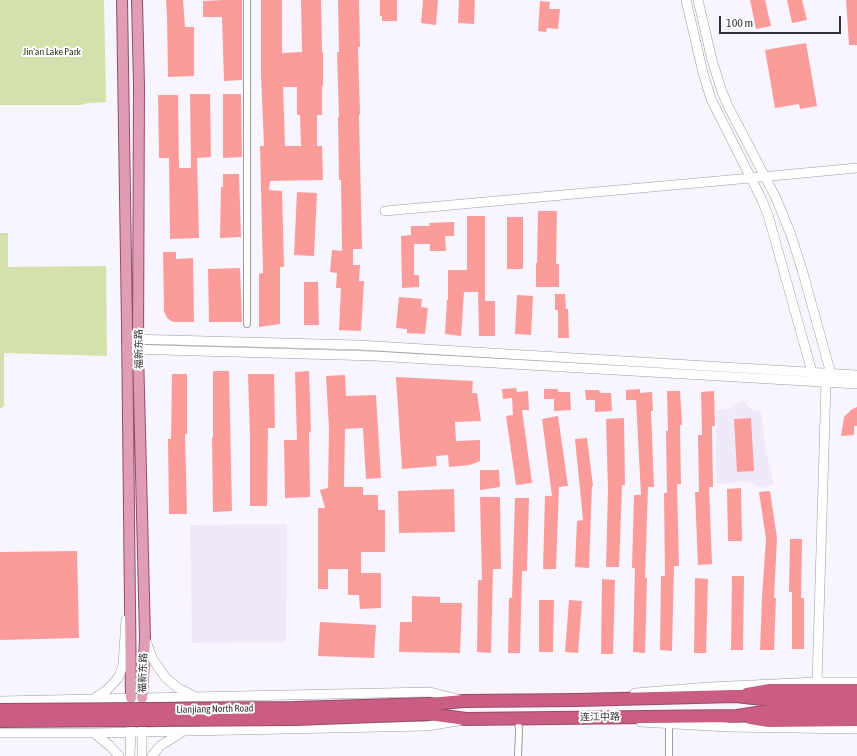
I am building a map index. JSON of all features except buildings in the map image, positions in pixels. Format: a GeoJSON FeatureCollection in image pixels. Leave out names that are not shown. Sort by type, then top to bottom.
{"type":"FeatureCollection","features":[{"type":"Feature","properties":{"kind":"highway"},"geometry":{"type":"LineString","coordinates":[[770,705],[857,690]]}},
{"type":"Feature","properties":{"kind":"highway","name":"连江中路"},"geometry":{"type":"LineString","coordinates":[[429,709],[464,701],[736,696],[770,705]]}},
{"type":"Feature","properties":{"kind":"highway"},"geometry":{"type":"LineString","coordinates":[[770,705],[857,700]]}},
{"type":"Feature","properties":{"kind":"highway","name":"连江中路"},"geometry":{"type":"LineString","coordinates":[[429,709],[466,719],[578,718],[736,716],[770,705]]}},
{"type":"Feature","properties":{"kind":"highway"},"geometry":{"type":"LineString","coordinates":[[770,705],[857,710]]}},
{"type":"Feature","properties":{"kind":"highway"},"geometry":{"type":"LineString","coordinates":[[770,705],[857,720]]}},
{"type":"Feature","properties":{"kind":"highway","name":"Lianjiang North Road"},"geometry":{"type":"LineString","coordinates":[[0,710],[294,708],[429,709]]}},
{"type":"Feature","properties":{"kind":"highway","name":"Lianjiang North Road"},"geometry":{"type":"LineString","coordinates":[[0,721],[295,719],[429,709]]}},
{"type":"Feature","properties":{"kind":"main road","name":"福新东路"},"geometry":{"type":"LineString","coordinates":[[122,0],[131,698]]}},
{"type":"Feature","properties":{"kind":"main road","name":"福新东路"},"geometry":{"type":"LineString","coordinates":[[137,0],[139,159],[138,345],[145,638],[142,698]]}},
{"type":"Feature","properties":{"kind":"main road"},"geometry":{"type":"LineString","coordinates":[[686,0],[703,73],[711,99],[762,200],[768,215],[812,372],[826,382]]}},
{"type":"Feature","properties":{"kind":"main road"},"geometry":{"type":"LineString","coordinates":[[698,0],[712,60],[722,92],[776,198],[791,235],[831,374],[826,382],[817,682]]}},
{"type":"Feature","properties":{"kind":"main road"},"geometry":{"type":"LineString","coordinates":[[385,211],[857,168]]}},
{"type":"Feature","properties":{"kind":"main road"},"geometry":{"type":"LineString","coordinates":[[127,344],[375,356],[857,384]]}},
{"type":"Feature","properties":{"kind":"main road"},"geometry":{"type":"LineString","coordinates":[[138,345],[362,346],[857,375]]}},
{"type":"Feature","properties":{"kind":"main road"},"geometry":{"type":"LineString","coordinates":[[93,699],[107,690],[118,678],[122,670],[129,573]]}},
{"type":"Feature","properties":{"kind":"main road"},"geometry":{"type":"LineString","coordinates":[[145,638],[152,658],[166,678],[178,688],[197,697]]}},
{"type":"Feature","properties":{"kind":"main road"},"geometry":{"type":"LineString","coordinates":[[577,700],[709,687],[817,682],[857,682]]}},
{"type":"Feature","properties":{"kind":"main road"},"geometry":{"type":"LineString","coordinates":[[0,701],[430,692],[464,701]]}},
{"type":"Feature","properties":{"kind":"main road"},"geometry":{"type":"LineString","coordinates":[[130,756],[131,698]]}},
{"type":"Feature","properties":{"kind":"main road"},"geometry":{"type":"LineString","coordinates":[[142,698],[142,756]]}},
{"type":"Feature","properties":{"kind":"main road"},"geometry":{"type":"LineString","coordinates":[[578,718],[728,727],[857,729]]}},
{"type":"Feature","properties":{"kind":"main road"},"geometry":{"type":"LineString","coordinates":[[0,733],[130,733],[427,726],[466,719]]}},
{"type":"Feature","properties":{"kind":"main road"},"geometry":{"type":"LineString","coordinates":[[152,756],[160,746],[183,732]]}},
{"type":"Feature","properties":{"kind":"main road"},"geometry":{"type":"LineString","coordinates":[[94,733],[110,746],[119,756]]}},
{"type":"Feature","properties":{"kind":"street"},"geometry":{"type":"LineString","coordinates":[[247,0],[247,324]]}},
{"type":"Feature","properties":{"kind":"street"},"geometry":{"type":"LineString","coordinates":[[518,718],[518,756]]}},
{"type":"Feature","properties":{"kind":"street"},"geometry":{"type":"LineString","coordinates":[[669,724],[669,756]]}},
{"type":"Feature","properties":{"kind":"shaded area"},"geometry":{"type":"Polygon","coordinates":[[[743,400],[752,410],[761,412],[765,447],[774,484],[763,488],[752,483],[740,481],[730,484],[716,483],[716,410],[730,409],[743,400]]]}},
{"type":"Feature","properties":{"kind":"shaded area"},"geometry":{"type":"Polygon","coordinates":[[[287,524],[286,642],[192,643],[190,525],[287,524]]]}},
{"type":"Feature","properties":{"kind":"green space","name":"Jin'an Lake Park"},"geometry":{"type":"Polygon","coordinates":[[[0,0],[104,0],[106,102],[88,103],[82,105],[0,105],[0,0]]]}},
{"type":"Feature","properties":{"kind":"green space"},"geometry":{"type":"Polygon","coordinates":[[[0,233],[8,233],[8,267],[106,266],[107,356],[4,353],[4,406],[0,409],[0,233]]]}}]}
